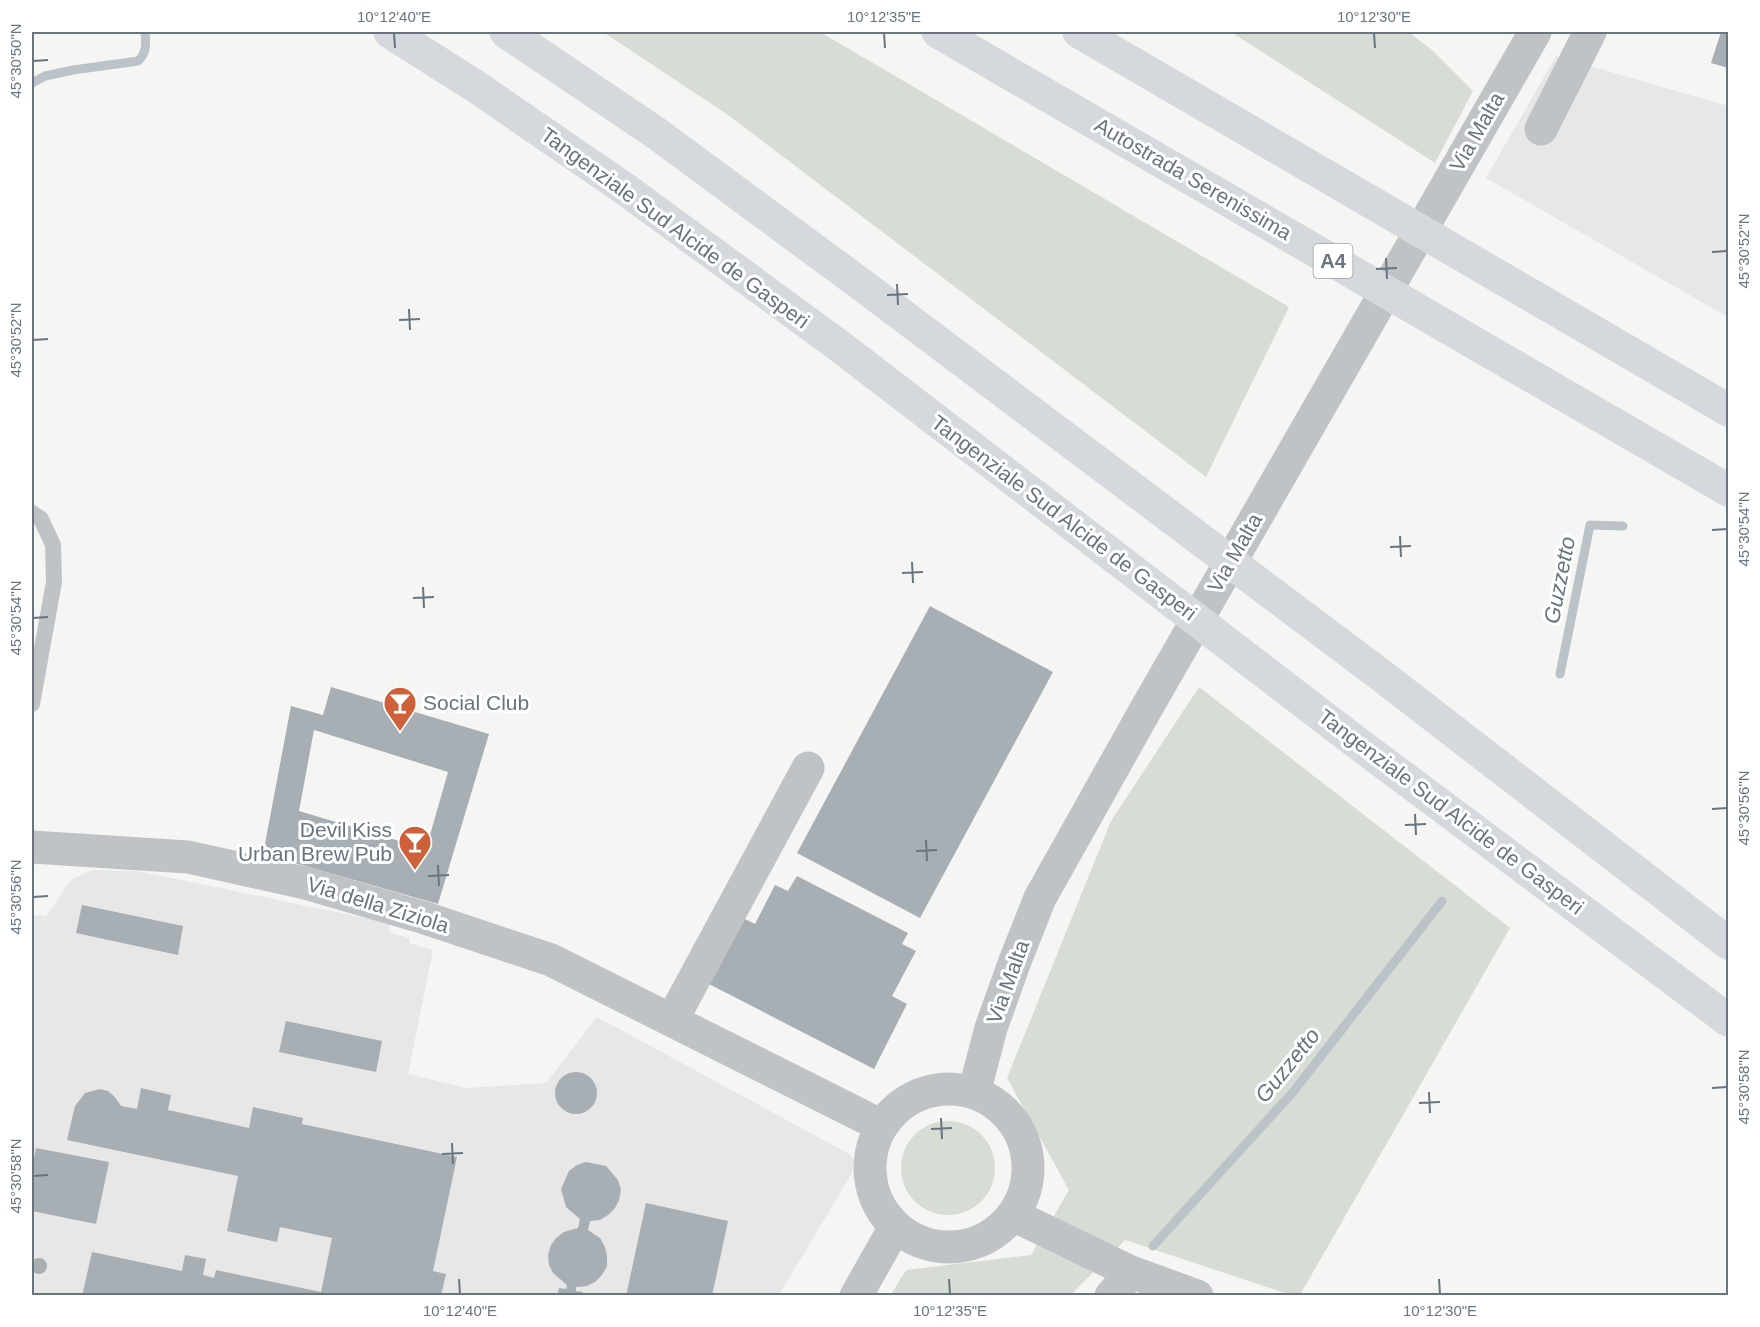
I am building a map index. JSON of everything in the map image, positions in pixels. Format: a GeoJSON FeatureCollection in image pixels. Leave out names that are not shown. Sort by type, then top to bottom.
{"type":"FeatureCollection","features":[{"type":"Feature","properties":{"kind":"highway","name":"Tangenziale Sud Alcide de Gasperi"},"geometry":{"type":"LineString","coordinates":[[390,32],[475,86],[625,189],[838,345],[1356,742],[1728,1020]]}},
{"type":"Feature","properties":{"kind":"highway"},"geometry":{"type":"LineString","coordinates":[[507,32],[656,133],[858,282],[1382,675],[1728,943]]}},
{"type":"Feature","properties":{"kind":"highway","name":"Autostrada Serenissima"},"geometry":{"type":"LineString","coordinates":[[938,32],[1728,490]]}},
{"type":"Feature","properties":{"kind":"highway"},"geometry":{"type":"LineString","coordinates":[[1079,32],[1728,410]]}},
{"type":"Feature","properties":{"kind":"street","name":"Via Malta"},"geometry":{"type":"LineString","coordinates":[[974,1093],[991,1028],[1041,898],[1146,710],[1535,32]]}},
{"type":"Feature","properties":{"kind":"street"},"geometry":{"type":"LineString","coordinates":[[1541,129],[1590,32]]}},
{"type":"Feature","properties":{"kind":"street"},"geometry":{"type":"LineString","coordinates":[[672,1020],[808,768]]}},
{"type":"Feature","properties":{"kind":"street","name":"Via della Ziziola"},"geometry":{"type":"LineString","coordinates":[[32,847],[188,857],[305,883],[425,918],[551,960],[882,1126]]}},
{"type":"Feature","properties":{"kind":"street"},"geometry":{"type":"LineString","coordinates":[[954,1089],[974,1093],[1000,1107],[1019,1130],[1028,1159],[1026,1188],[1013,1215],[998,1231],[978,1242],[957,1247],[935,1246],[913,1239],[895,1227],[881,1210],[872,1189],[869,1167],[873,1146],[882,1126],[895,1109],[913,1097],[932,1090],[954,1089]]}},
{"type":"Feature","properties":{"kind":"street"},"geometry":{"type":"LineString","coordinates":[[1013,1215],[1121,1284],[1197,1296]]}},
{"type":"Feature","properties":{"kind":"street"},"geometry":{"type":"LineString","coordinates":[[856,1296],[895,1227]]}},
{"type":"Feature","properties":{"kind":"lane"},"geometry":{"type":"LineString","coordinates":[[32,513],[41,519],[53,545],[54,582],[32,704]]}},
{"type":"Feature","properties":{"kind":"shaded area"},"geometry":{"type":"Polygon","coordinates":[[[603,32],[820,32],[1289,307],[1206,477],[728,115],[603,32]]]}},
{"type":"Feature","properties":{"kind":"shaded area"},"geometry":{"type":"Polygon","coordinates":[[[1231,32],[1408,32],[1431,49],[1473,91],[1435,163],[1231,32]]]}},
{"type":"Feature","properties":{"kind":"shaded area"},"geometry":{"type":"Polygon","coordinates":[[[1556,56],[1728,106],[1728,317],[1486,178],[1556,56]]]}},
{"type":"Feature","properties":{"kind":"shaded area"},"geometry":{"type":"Polygon","coordinates":[[[1199,687],[1510,928],[1300,1295],[1291,1295],[1125,1240],[1071,1295],[890,1296],[906,1270],[1031,1255],[1069,1190],[1007,1078],[1111,821],[1199,687]]]}},
{"type":"Feature","properties":{"kind":"shaded area"},"geometry":{"type":"Polygon","coordinates":[[[92,870],[137,871],[390,923],[388,932],[410,938],[409,943],[433,950],[408,1074],[466,1088],[546,1083],[597,1017],[851,1155],[854,1163],[852,1173],[779,1295],[32,1296],[32,915],[46,916],[71,880],[92,870]]]}},
{"type":"Feature","properties":{"kind":"shaded area"},"geometry":{"type":"Polygon","coordinates":[[[948,1121],[966,1125],[981,1135],[991,1150],[995,1168],[991,1186],[981,1201],[966,1211],[948,1215],[930,1211],[915,1201],[905,1186],[901,1168],[905,1150],[915,1135],[930,1125],[948,1121]]]}},
{"type":"Feature","properties":{"kind":"building"},"geometry":{"type":"Polygon","coordinates":[[[1721,32],[1728,32],[1728,68],[1711,63],[1721,32]]]}},
{"type":"Feature","properties":{"kind":"building"},"geometry":{"type":"Polygon","coordinates":[[[930,606],[1053,672],[920,918],[797,853],[930,606]]]}},
{"type":"Feature","properties":{"kind":"building"},"geometry":{"type":"Polygon","coordinates":[[[331,687],[489,734],[438,904],[263,854],[291,706],[323,715],[331,687]],[[314,730],[299,811],[426,849],[448,772],[314,730]]]}},
{"type":"Feature","properties":{"kind":"building"},"geometry":{"type":"Polygon","coordinates":[[[797,876],[908,933],[902,944],[916,951],[892,996],[907,1004],[874,1069],[705,982],[739,916],[755,924],[775,885],[788,891],[797,876]]]}},
{"type":"Feature","properties":{"kind":"building"},"geometry":{"type":"Polygon","coordinates":[[[82,905],[183,926],[178,955],[76,933],[82,905]]]}},
{"type":"Feature","properties":{"kind":"building"},"geometry":{"type":"Polygon","coordinates":[[[286,1021],[382,1041],[376,1072],[279,1052],[286,1021]]]}},
{"type":"Feature","properties":{"kind":"building"},"geometry":{"type":"Polygon","coordinates":[[[576,1072],[584,1073],[591,1078],[596,1085],[596,1101],[591,1108],[584,1113],[576,1114],[568,1113],[561,1108],[556,1101],[555,1093],[556,1085],[561,1078],[568,1073],[576,1072]]]}},
{"type":"Feature","properties":{"kind":"building"},"geometry":{"type":"Polygon","coordinates":[[[141,1088],[171,1095],[168,1110],[249,1128],[253,1107],[303,1118],[302,1124],[457,1157],[433,1271],[446,1274],[441,1296],[82,1296],[92,1252],[182,1271],[185,1255],[206,1259],[203,1275],[214,1278],[216,1270],[321,1292],[332,1238],[280,1227],[277,1242],[227,1231],[238,1176],[67,1140],[75,1106],[85,1093],[100,1089],[108,1091],[121,1106],[137,1109],[141,1088]]]}},
{"type":"Feature","properties":{"kind":"building"},"geometry":{"type":"Polygon","coordinates":[[[36,1148],[109,1162],[96,1224],[32,1211],[32,1168],[36,1148]]]}},
{"type":"Feature","properties":{"kind":"building"},"geometry":{"type":"Polygon","coordinates":[[[586,1162],[606,1166],[618,1180],[621,1190],[615,1208],[600,1220],[590,1221],[588,1230],[600,1238],[605,1247],[607,1266],[595,1282],[587,1286],[576,1287],[576,1291],[583,1292],[582,1296],[557,1296],[559,1288],[566,1289],[567,1285],[553,1273],[548,1255],[556,1238],[564,1232],[578,1228],[580,1219],[566,1207],[561,1189],[569,1171],[586,1162]]]}},
{"type":"Feature","properties":{"kind":"building"},"geometry":{"type":"Polygon","coordinates":[[[646,1203],[728,1221],[712,1296],[626,1296],[646,1203]]]}},
{"type":"Feature","properties":{"kind":"building"},"geometry":{"type":"Polygon","coordinates":[[[39,1258],[47,1266],[39,1274],[31,1266],[39,1258]]]}},
{"type":"Feature","properties":{"kind":"waterway","name":"Guzzetto"},"geometry":{"type":"LineString","coordinates":[[32,83],[45,76],[73,70],[138,61],[146,44],[145,32]]}},
{"type":"Feature","properties":{"kind":"waterway","name":"Guzzetto"},"geometry":{"type":"LineString","coordinates":[[1560,674],[1590,525],[1623,526]]}},
{"type":"Feature","properties":{"kind":"waterway","name":"Guzzetto"},"geometry":{"type":"LineString","coordinates":[[1153,1246],[1293,1092],[1442,901]]}},
{"type":"Feature","properties":{"kind":"place","name":"Social Club"},"geometry":{"type":"Point","coordinates":[400,732]}},
{"type":"Feature","properties":{"kind":"place","name":"Devil Kiss Urban Brew Pub"},"geometry":{"type":"Point","coordinates":[415,871]}}]}
